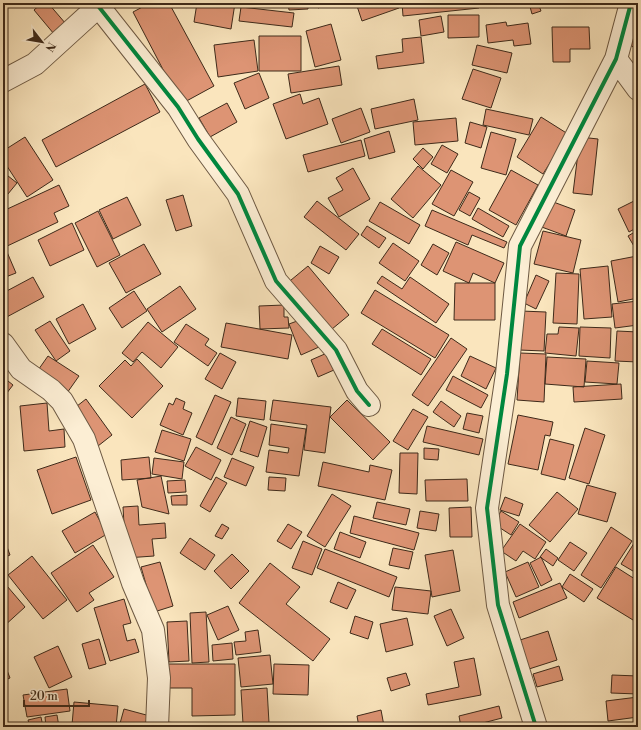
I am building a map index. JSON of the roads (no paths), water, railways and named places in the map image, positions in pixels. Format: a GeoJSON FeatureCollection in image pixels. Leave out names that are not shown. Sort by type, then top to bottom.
{"type":"FeatureCollection","features":[{"type":"Feature","properties":{"kind":"street"},"geometry":{"type":"LineString","coordinates":[[536,727],[498,605],[487,508],[507,374],[520,246],[616,59],[631,3]]}},
{"type":"Feature","properties":{"kind":"street"},"geometry":{"type":"LineString","coordinates":[[3,81],[35,64],[101,5],[178,107],[238,194],[276,281],[336,350],[357,391],[369,405]]}},
{"type":"Feature","properties":{"kind":"street"},"geometry":{"type":"LineString","coordinates":[[616,59],[638,89]]}},
{"type":"Feature","properties":{"kind":"street"},"geometry":{"type":"LineString","coordinates":[[3,344],[21,369],[51,390],[62,401],[84,439],[133,583],[153,630],[159,678],[157,727]]}}]}
